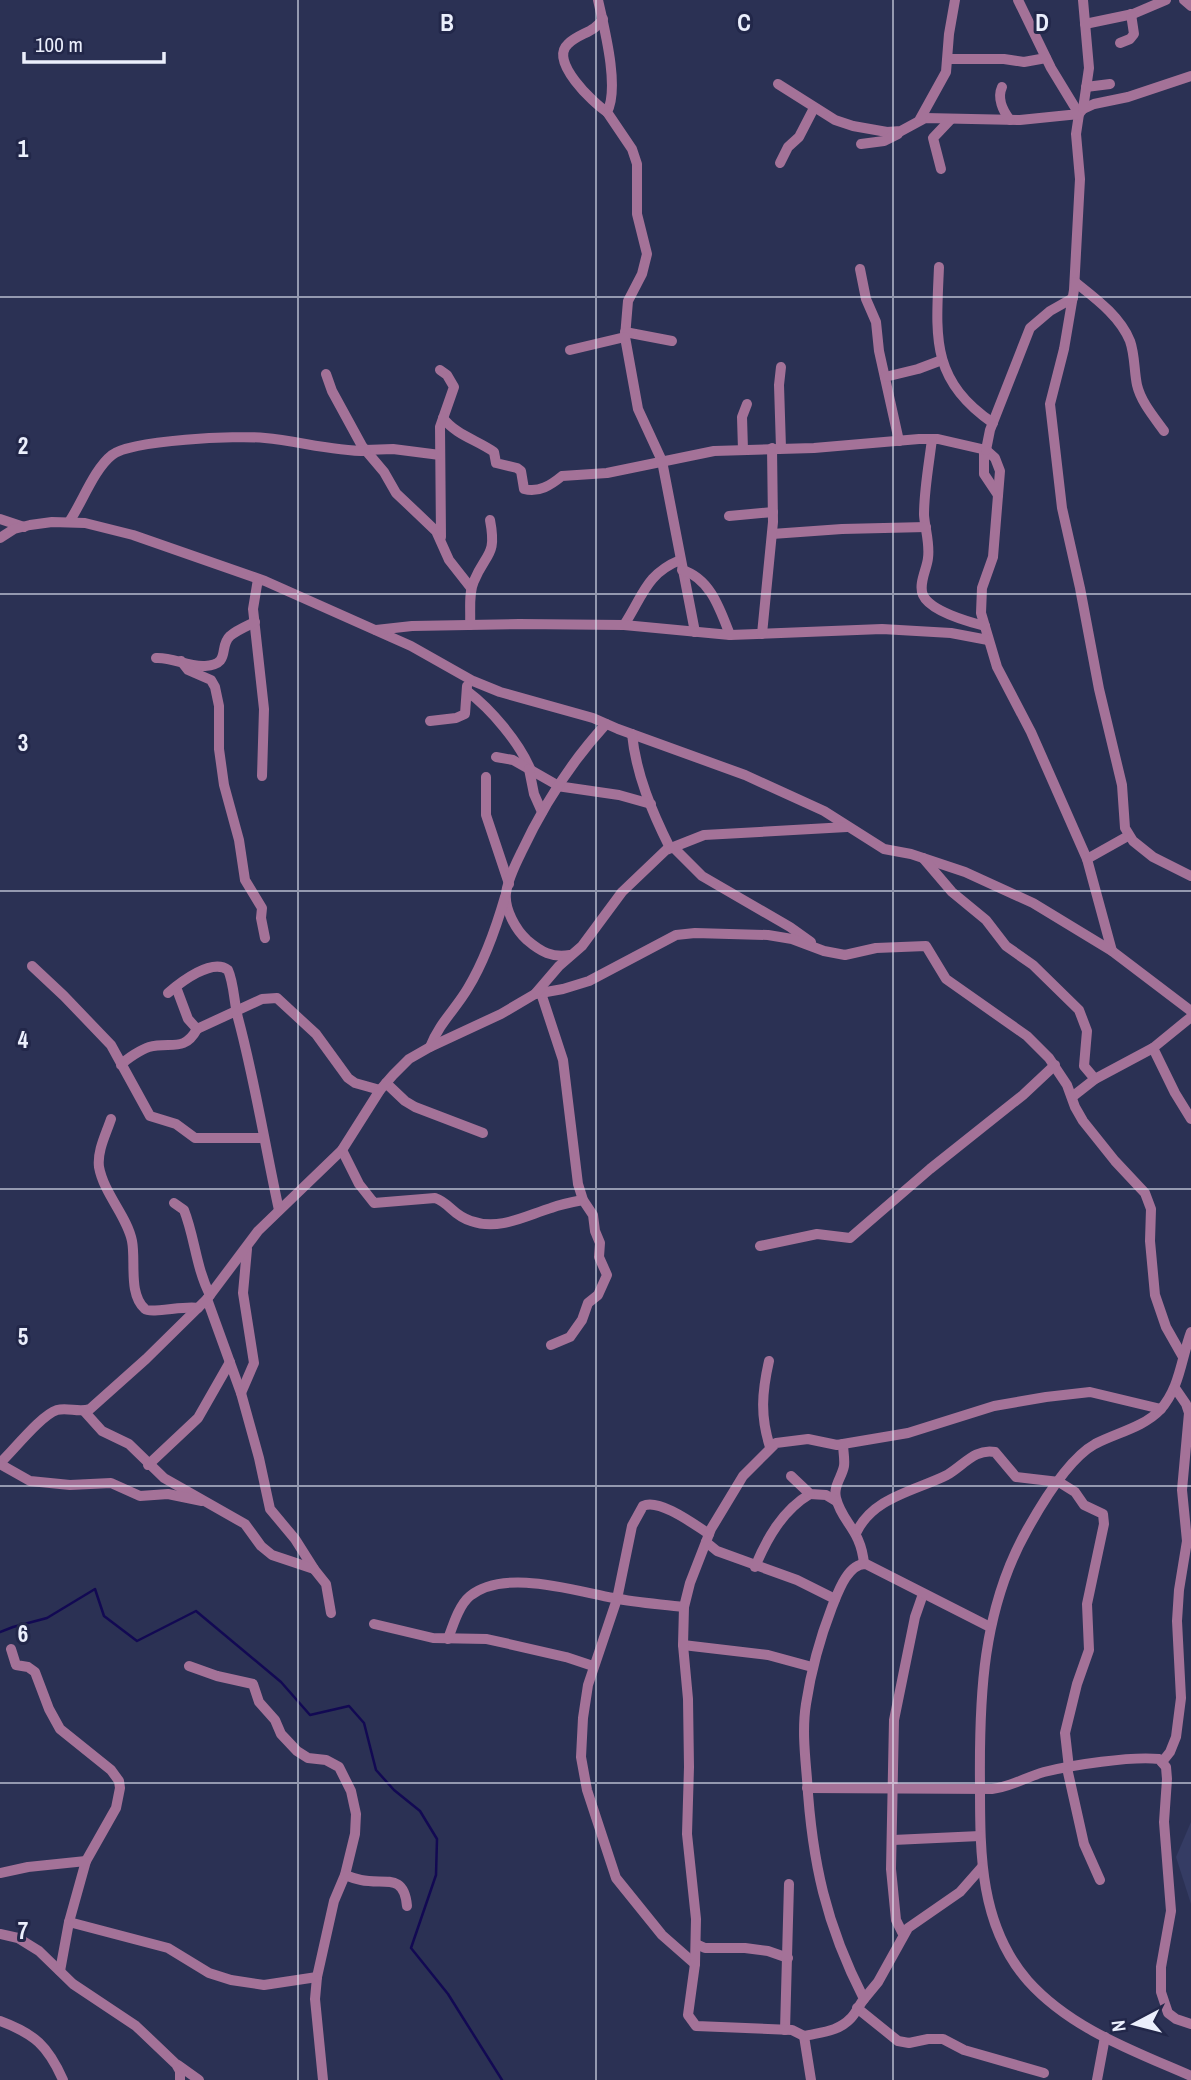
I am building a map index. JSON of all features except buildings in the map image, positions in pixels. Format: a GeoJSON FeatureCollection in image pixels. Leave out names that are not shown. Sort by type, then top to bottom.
{"type":"FeatureCollection","features":[{"type":"Feature","properties":{"kind":"street"},"geometry":{"type":"LineString","coordinates":[[598,0],[613,95],[607,112]]}},
{"type":"Feature","properties":{"kind":"street"},"geometry":{"type":"LineString","coordinates":[[860,144],[884,141],[920,119],[946,72],[955,0]]}},
{"type":"Feature","properties":{"kind":"street"},"geometry":{"type":"LineString","coordinates":[[1018,0],[1046,58],[1081,112]]}},
{"type":"Feature","properties":{"kind":"street"},"geometry":{"type":"LineString","coordinates":[[1083,0],[1089,68],[1076,134],[1080,179],[1075,282],[1064,349],[1050,404],[1051,422],[1062,508],[1099,690],[1122,785],[1128,836],[1153,858],[1191,876]]}},
{"type":"Feature","properties":{"kind":"street"},"geometry":{"type":"LineString","coordinates":[[1085,24],[1131,15],[1167,0]]}},
{"type":"Feature","properties":{"kind":"street"},"geometry":{"type":"LineString","coordinates":[[1184,0],[1191,6]]}},
{"type":"Feature","properties":{"kind":"street"},"geometry":{"type":"LineString","coordinates":[[1120,43],[1134,34],[1131,15]]}},
{"type":"Feature","properties":{"kind":"street"},"geometry":{"type":"LineString","coordinates":[[603,19],[591,32],[570,41],[563,49],[562,56],[571,75],[586,94],[607,112],[632,149],[637,164],[636,204],[647,254],[642,274],[628,301],[625,335],[638,409],[662,461],[695,632]]}},
{"type":"Feature","properties":{"kind":"street"},"geometry":{"type":"LineString","coordinates":[[948,59],[1004,59],[1024,62],[1046,58]]}},
{"type":"Feature","properties":{"kind":"street"},"geometry":{"type":"LineString","coordinates":[[920,119],[1010,120],[1081,112],[1191,76]]}},
{"type":"Feature","properties":{"kind":"street"},"geometry":{"type":"LineString","coordinates":[[778,84],[814,108],[853,127],[887,132],[901,131]]}},
{"type":"Feature","properties":{"kind":"street"},"geometry":{"type":"LineString","coordinates":[[1086,87],[1110,84]]}},
{"type":"Feature","properties":{"kind":"street"},"geometry":{"type":"LineString","coordinates":[[1002,87],[1001,101],[1010,120]]}},
{"type":"Feature","properties":{"kind":"street"},"geometry":{"type":"LineString","coordinates":[[780,163],[788,147],[799,138],[814,108]]}},
{"type":"Feature","properties":{"kind":"street"},"geometry":{"type":"LineString","coordinates":[[941,169],[933,138],[951,119]]}},
{"type":"Feature","properties":{"kind":"street"},"geometry":{"type":"LineString","coordinates":[[939,267],[938,330],[943,369],[958,391],[993,423]]}},
{"type":"Feature","properties":{"kind":"street"},"geometry":{"type":"LineString","coordinates":[[860,269],[866,299],[876,322],[879,351],[899,441]]}},
{"type":"Feature","properties":{"kind":"street"},"geometry":{"type":"LineString","coordinates":[[1075,282],[1101,302],[1123,328],[1130,342],[1141,398],[1164,431]]}},
{"type":"Feature","properties":{"kind":"street"},"geometry":{"type":"LineString","coordinates":[[985,450],[1030,328],[1050,311],[1073,298]]}},
{"type":"Feature","properties":{"kind":"street"},"geometry":{"type":"LineString","coordinates":[[570,350],[625,335],[672,341]]}},
{"type":"Feature","properties":{"kind":"street"},"geometry":{"type":"LineString","coordinates":[[885,377],[942,360]]}},
{"type":"Feature","properties":{"kind":"street"},"geometry":{"type":"LineString","coordinates":[[762,634],[772,534],[781,367]]}},
{"type":"Feature","properties":{"kind":"street"},"geometry":{"type":"LineString","coordinates":[[440,370],[447,375],[454,387],[440,427],[441,540]]}},
{"type":"Feature","properties":{"kind":"street"},"geometry":{"type":"LineString","coordinates":[[326,374],[332,391],[365,450],[384,472],[396,494],[429,524],[441,540],[449,560],[471,588]]}},
{"type":"Feature","properties":{"kind":"street"},"geometry":{"type":"LineString","coordinates":[[743,450],[742,417],[747,404]]}},
{"type":"Feature","properties":{"kind":"street"},"geometry":{"type":"LineString","coordinates":[[443,418],[454,431],[471,437],[494,452],[496,463],[522,471],[523,486],[528,491],[553,485],[562,476],[607,473],[714,451],[932,439],[985,450],[999,465],[993,557],[982,589],[981,613],[997,667],[1031,732],[1087,859],[1112,951]]}},
{"type":"Feature","properties":{"kind":"street"},"geometry":{"type":"LineString","coordinates":[[69,522],[99,470],[121,449],[176,441],[261,437],[365,450],[393,449],[440,455]]}},
{"type":"Feature","properties":{"kind":"street"},"geometry":{"type":"LineString","coordinates":[[932,439],[925,495],[928,557],[922,595],[945,612],[985,626]]}},
{"type":"Feature","properties":{"kind":"street"},"geometry":{"type":"LineString","coordinates":[[729,516],[773,512]]}},
{"type":"Feature","properties":{"kind":"street"},"geometry":{"type":"LineString","coordinates":[[0,519],[24,527]]}},
{"type":"Feature","properties":{"kind":"street"},"geometry":{"type":"LineString","coordinates":[[470,625],[471,588],[491,554],[490,520]]}},
{"type":"Feature","properties":{"kind":"street"},"geometry":{"type":"LineString","coordinates":[[0,538],[14,529],[52,522],[85,523],[133,535],[258,579],[376,630],[500,692],[579,714],[745,775],[824,811],[884,849],[965,872],[1033,902],[1112,951],[1191,1011]]}},
{"type":"Feature","properties":{"kind":"street"},"geometry":{"type":"LineString","coordinates":[[772,534],[926,527]]}},
{"type":"Feature","properties":{"kind":"street"},"geometry":{"type":"LineString","coordinates":[[624,625],[649,581],[658,571],[681,565],[705,583],[730,635]]}},
{"type":"Feature","properties":{"kind":"street"},"geometry":{"type":"LineString","coordinates":[[258,579],[253,609],[264,709],[262,776]]}},
{"type":"Feature","properties":{"kind":"street"},"geometry":{"type":"LineString","coordinates":[[156,658],[171,657],[200,666],[218,663],[225,654],[226,643],[231,635],[255,622]]}},
{"type":"Feature","properties":{"kind":"street"},"geometry":{"type":"LineString","coordinates":[[376,630],[470,625],[624,625],[730,635],[882,629],[951,633],[988,640]]}},
{"type":"Feature","properties":{"kind":"street"},"geometry":{"type":"LineString","coordinates":[[181,661],[188,670],[211,680],[215,687],[219,706],[219,750],[223,785],[236,827],[245,880],[262,908],[265,938]]}},
{"type":"Feature","properties":{"kind":"street"},"geometry":{"type":"LineString","coordinates":[[430,721],[464,715],[468,678]]}},
{"type":"Feature","properties":{"kind":"street"},"geometry":{"type":"LineString","coordinates":[[467,691],[514,740],[530,770],[534,794],[542,812]]}},
{"type":"Feature","properties":{"kind":"street"},"geometry":{"type":"LineString","coordinates":[[430,1047],[442,1022],[458,1003],[481,963],[514,867],[542,812],[557,785],[606,724]]}},
{"type":"Feature","properties":{"kind":"street"},"geometry":{"type":"LineString","coordinates":[[632,734],[636,765],[650,804],[672,847],[702,876],[796,931],[824,951]]}},
{"type":"Feature","properties":{"kind":"street"},"geometry":{"type":"LineString","coordinates":[[496,757],[513,760],[557,785],[619,795],[650,804]]}},
{"type":"Feature","properties":{"kind":"street"},"geometry":{"type":"LineString","coordinates":[[486,777],[486,815],[507,889],[513,923],[520,934],[545,954],[560,957],[573,955]]}},
{"type":"Feature","properties":{"kind":"street"},"geometry":{"type":"LineString","coordinates":[[538,993],[559,966],[590,937],[622,892],[647,866],[672,847],[704,835],[847,827]]}},
{"type":"Feature","properties":{"kind":"street"},"geometry":{"type":"LineString","coordinates":[[1087,859],[1128,836]]}},
{"type":"Feature","properties":{"kind":"street"},"geometry":{"type":"LineString","coordinates":[[923,858],[952,892],[993,927],[1006,946],[1033,965],[1074,1003],[1087,1031],[1084,1066],[1095,1079]]}},
{"type":"Feature","properties":{"kind":"street"},"geometry":{"type":"LineString","coordinates":[[206,1501],[168,1494],[140,1496],[111,1483],[70,1485],[30,1481],[0,1464],[50,1413],[61,1409],[84,1411],[98,1403],[198,1308],[279,1210],[342,1150],[383,1087],[410,1059],[538,993],[589,981],[676,935],[768,935],[792,939],[824,951],[849,955],[873,948],[926,946],[946,979],[1027,1036],[1055,1065],[1087,1127],[1142,1189],[1150,1202],[1155,1295],[1166,1327],[1183,1357]]}},
{"type":"Feature","properties":{"kind":"street"},"geometry":{"type":"LineString","coordinates":[[32,966],[102,1035],[150,1116],[176,1124],[195,1138],[263,1138]]}},
{"type":"Feature","properties":{"kind":"street"},"geometry":{"type":"LineString","coordinates":[[197,1029],[188,1019],[172,990],[188,977],[224,967],[231,975],[236,1010],[254,1081],[279,1210]]}},
{"type":"Feature","properties":{"kind":"street"},"geometry":{"type":"LineString","coordinates":[[538,993],[563,1060],[579,1184],[583,1200],[594,1220],[594,1231],[600,1247],[599,1256],[607,1280],[598,1295],[587,1303],[582,1320],[570,1337],[551,1345]]}},
{"type":"Feature","properties":{"kind":"street"},"geometry":{"type":"LineString","coordinates":[[121,1065],[129,1057],[151,1046],[179,1045],[193,1036],[197,1029],[236,1010],[262,999],[277,998],[316,1034],[348,1078],[355,1083],[383,1087],[415,1107],[483,1133]]}},
{"type":"Feature","properties":{"kind":"street"},"geometry":{"type":"LineString","coordinates":[[1072,1097],[1095,1079],[1153,1048],[1191,1017]]}},
{"type":"Feature","properties":{"kind":"street"},"geometry":{"type":"LineString","coordinates":[[1153,1048],[1191,1119]]}},
{"type":"Feature","properties":{"kind":"street"},"geometry":{"type":"LineString","coordinates":[[760,1246],[817,1234],[850,1238],[934,1165],[1023,1095],[1055,1065]]}},
{"type":"Feature","properties":{"kind":"street"},"geometry":{"type":"LineString","coordinates":[[111,1119],[99,1156],[99,1166],[119,1215],[130,1231],[135,1290],[140,1302],[144,1309],[150,1312],[184,1306],[198,1308]]}},
{"type":"Feature","properties":{"kind":"street"},"geometry":{"type":"LineString","coordinates":[[342,1150],[359,1184],[374,1203],[435,1198],[443,1200],[453,1213],[461,1218],[494,1225],[583,1200]]}},
{"type":"Feature","properties":{"kind":"street"},"geometry":{"type":"LineString","coordinates":[[174,1203],[184,1209],[195,1244],[197,1265],[241,1393],[270,1509],[326,1584],[331,1613]]}},
{"type":"Feature","properties":{"kind":"street"},"geometry":{"type":"LineString","coordinates":[[241,1393],[254,1363],[243,1293],[248,1245]]}},
{"type":"Feature","properties":{"kind":"street"},"geometry":{"type":"LineString","coordinates":[[1191,1332],[1175,1388],[1161,1409],[1148,1419],[1085,1451],[1059,1482],[1026,1531],[999,1594],[990,1627],[979,1717],[982,1867],[994,1923],[1013,1962],[1045,1999],[1068,2016],[1105,2037],[1191,2076]]}},
{"type":"Feature","properties":{"kind":"street"},"geometry":{"type":"LineString","coordinates":[[769,1360],[761,1405],[770,1447]]}},
{"type":"Feature","properties":{"kind":"street"},"geometry":{"type":"LineString","coordinates":[[148,1465],[198,1418],[230,1362]]}},
{"type":"Feature","properties":{"kind":"street"},"geometry":{"type":"LineString","coordinates":[[1163,1762],[1170,1752],[1179,1724],[1182,1680],[1177,1606],[1187,1541],[1182,1490],[1189,1413],[1175,1388]]}},
{"type":"Feature","properties":{"kind":"street"},"geometry":{"type":"LineString","coordinates":[[982,1867],[960,1892],[908,1928],[883,1974],[852,2017],[829,2032],[804,2036],[785,2030],[693,2025],[688,2015],[688,2007],[695,1964],[696,1919],[687,1834],[690,1767],[683,1645],[684,1607],[707,1538],[743,1476],[770,1447],[786,1441],[804,1439],[843,1444],[914,1432],[993,1406],[1082,1392],[1107,1394],[1161,1409]]}},
{"type":"Feature","properties":{"kind":"street"},"geometry":{"type":"LineString","coordinates":[[84,1411],[102,1431],[129,1444],[164,1478],[245,1524],[256,1540],[272,1555],[314,1569]]}},
{"type":"Feature","properties":{"kind":"street"},"geometry":{"type":"LineString","coordinates":[[836,1501],[835,1489],[844,1464],[843,1444]]}},
{"type":"Feature","properties":{"kind":"street"},"geometry":{"type":"LineString","coordinates":[[856,1533],[867,1515],[892,1498],[947,1474],[986,1451],[995,1451],[1016,1477],[1059,1482],[1074,1492],[1084,1505],[1103,1514],[1105,1521],[1088,1597],[1089,1650],[1065,1733],[1068,1768],[1084,1844],[1100,1880]]}},
{"type":"Feature","properties":{"kind":"street"},"geometry":{"type":"LineString","coordinates":[[791,1476],[810,1494]]}},
{"type":"Feature","properties":{"kind":"street"},"geometry":{"type":"LineString","coordinates":[[755,1567],[768,1537],[801,1499],[810,1494],[826,1495],[836,1501],[863,1548],[864,1564]]}},
{"type":"Feature","properties":{"kind":"street"},"geometry":{"type":"LineString","coordinates":[[695,1964],[662,1935],[616,1878],[587,1790],[581,1758],[585,1698],[593,1666],[617,1599],[632,1526],[643,1506],[652,1503],[664,1508],[707,1538],[717,1551],[797,1580],[835,1599]]}},
{"type":"Feature","properties":{"kind":"street"},"geometry":{"type":"LineString","coordinates":[[990,1627],[876,1568],[864,1564],[851,1570],[835,1599],[812,1667],[804,1720],[807,1788],[818,1880],[840,1950],[861,2003],[898,2041],[909,2043],[943,2039],[964,2050],[1044,2073]]}},
{"type":"Feature","properties":{"kind":"street"},"geometry":{"type":"LineString","coordinates":[[448,1639],[468,1597],[492,1586],[531,1582],[617,1599],[684,1607]]}},
{"type":"Feature","properties":{"kind":"street"},"geometry":{"type":"LineString","coordinates":[[903,1934],[898,1928],[893,1902],[894,1720],[915,1617],[923,1594]]}},
{"type":"Feature","properties":{"kind":"street"},"geometry":{"type":"LineString","coordinates":[[374,1624],[433,1638],[464,1637],[487,1640],[566,1657],[593,1666]]}},
{"type":"Feature","properties":{"kind":"street"},"geometry":{"type":"LineString","coordinates":[[683,1645],[768,1655],[812,1667]]}},
{"type":"Feature","properties":{"kind":"street"},"geometry":{"type":"LineString","coordinates":[[11,1649],[16,1665],[35,1672],[60,1729],[111,1770],[119,1780],[116,1808],[86,1861],[69,1922],[60,1971]]}},
{"type":"Feature","properties":{"kind":"street"},"geometry":{"type":"LineString","coordinates":[[189,1666],[253,1684],[259,1702],[275,1720],[281,1734],[308,1758],[326,1760],[339,1767],[351,1791],[357,1823],[345,1875],[334,1901],[317,1977],[315,1999],[323,2080]]}},
{"type":"Feature","properties":{"kind":"street"},"geometry":{"type":"LineString","coordinates":[[807,1788],[1001,1788],[1044,1772],[1068,1768],[1146,1758],[1163,1762],[1167,1779],[1164,1822],[1171,1911],[1161,1967],[1161,1992],[1168,2013],[1191,2024]]}},
{"type":"Feature","properties":{"kind":"street"},"geometry":{"type":"LineString","coordinates":[[892,1840],[980,1836]]}},
{"type":"Feature","properties":{"kind":"street"},"geometry":{"type":"LineString","coordinates":[[0,1873],[86,1861]]}},
{"type":"Feature","properties":{"kind":"street"},"geometry":{"type":"LineString","coordinates":[[345,1875],[362,1881],[390,1880],[402,1888],[407,1906]]}},
{"type":"Feature","properties":{"kind":"street"},"geometry":{"type":"LineString","coordinates":[[785,2030],[789,1884]]}},
{"type":"Feature","properties":{"kind":"street"},"geometry":{"type":"LineString","coordinates":[[69,1922],[168,1948],[209,1973],[231,1980],[264,1985],[317,1977]]}},
{"type":"Feature","properties":{"kind":"street"},"geometry":{"type":"LineString","coordinates":[[0,1934],[29,1944],[84,1992],[136,2026],[176,2064],[198,2080]]}},
{"type":"Feature","properties":{"kind":"street"},"geometry":{"type":"LineString","coordinates":[[696,1944],[716,1949],[745,1948],[768,1951],[788,1958]]}},
{"type":"Feature","properties":{"kind":"street"},"geometry":{"type":"LineString","coordinates":[[0,2021],[29,2034],[52,2056],[63,2080]]}},
{"type":"Feature","properties":{"kind":"street"},"geometry":{"type":"LineString","coordinates":[[804,2036],[811,2080]]}},
{"type":"Feature","properties":{"kind":"street"},"geometry":{"type":"LineString","coordinates":[[1097,2080],[1105,2037]]}},
{"type":"Feature","properties":{"kind":"street"},"geometry":{"type":"LineString","coordinates":[[176,2064],[180,2071],[180,2080]]}},
{"type":"Feature","properties":{"kind":"shaded area"},"geometry":{"type":"Polygon","coordinates":[[[1191,1822],[1191,1904],[1176,1857],[1191,1822]]]}},
{"type":"Feature","properties":{"kind":"waterway"},"geometry":{"type":"LineString","coordinates":[[0,1632],[47,1618],[95,1589],[104,1616],[137,1641],[196,1611],[281,1682],[310,1715],[349,1706],[364,1723],[376,1770],[394,1790],[420,1811],[437,1839],[436,1875],[411,1948],[448,1994],[502,2080]]}}]}
